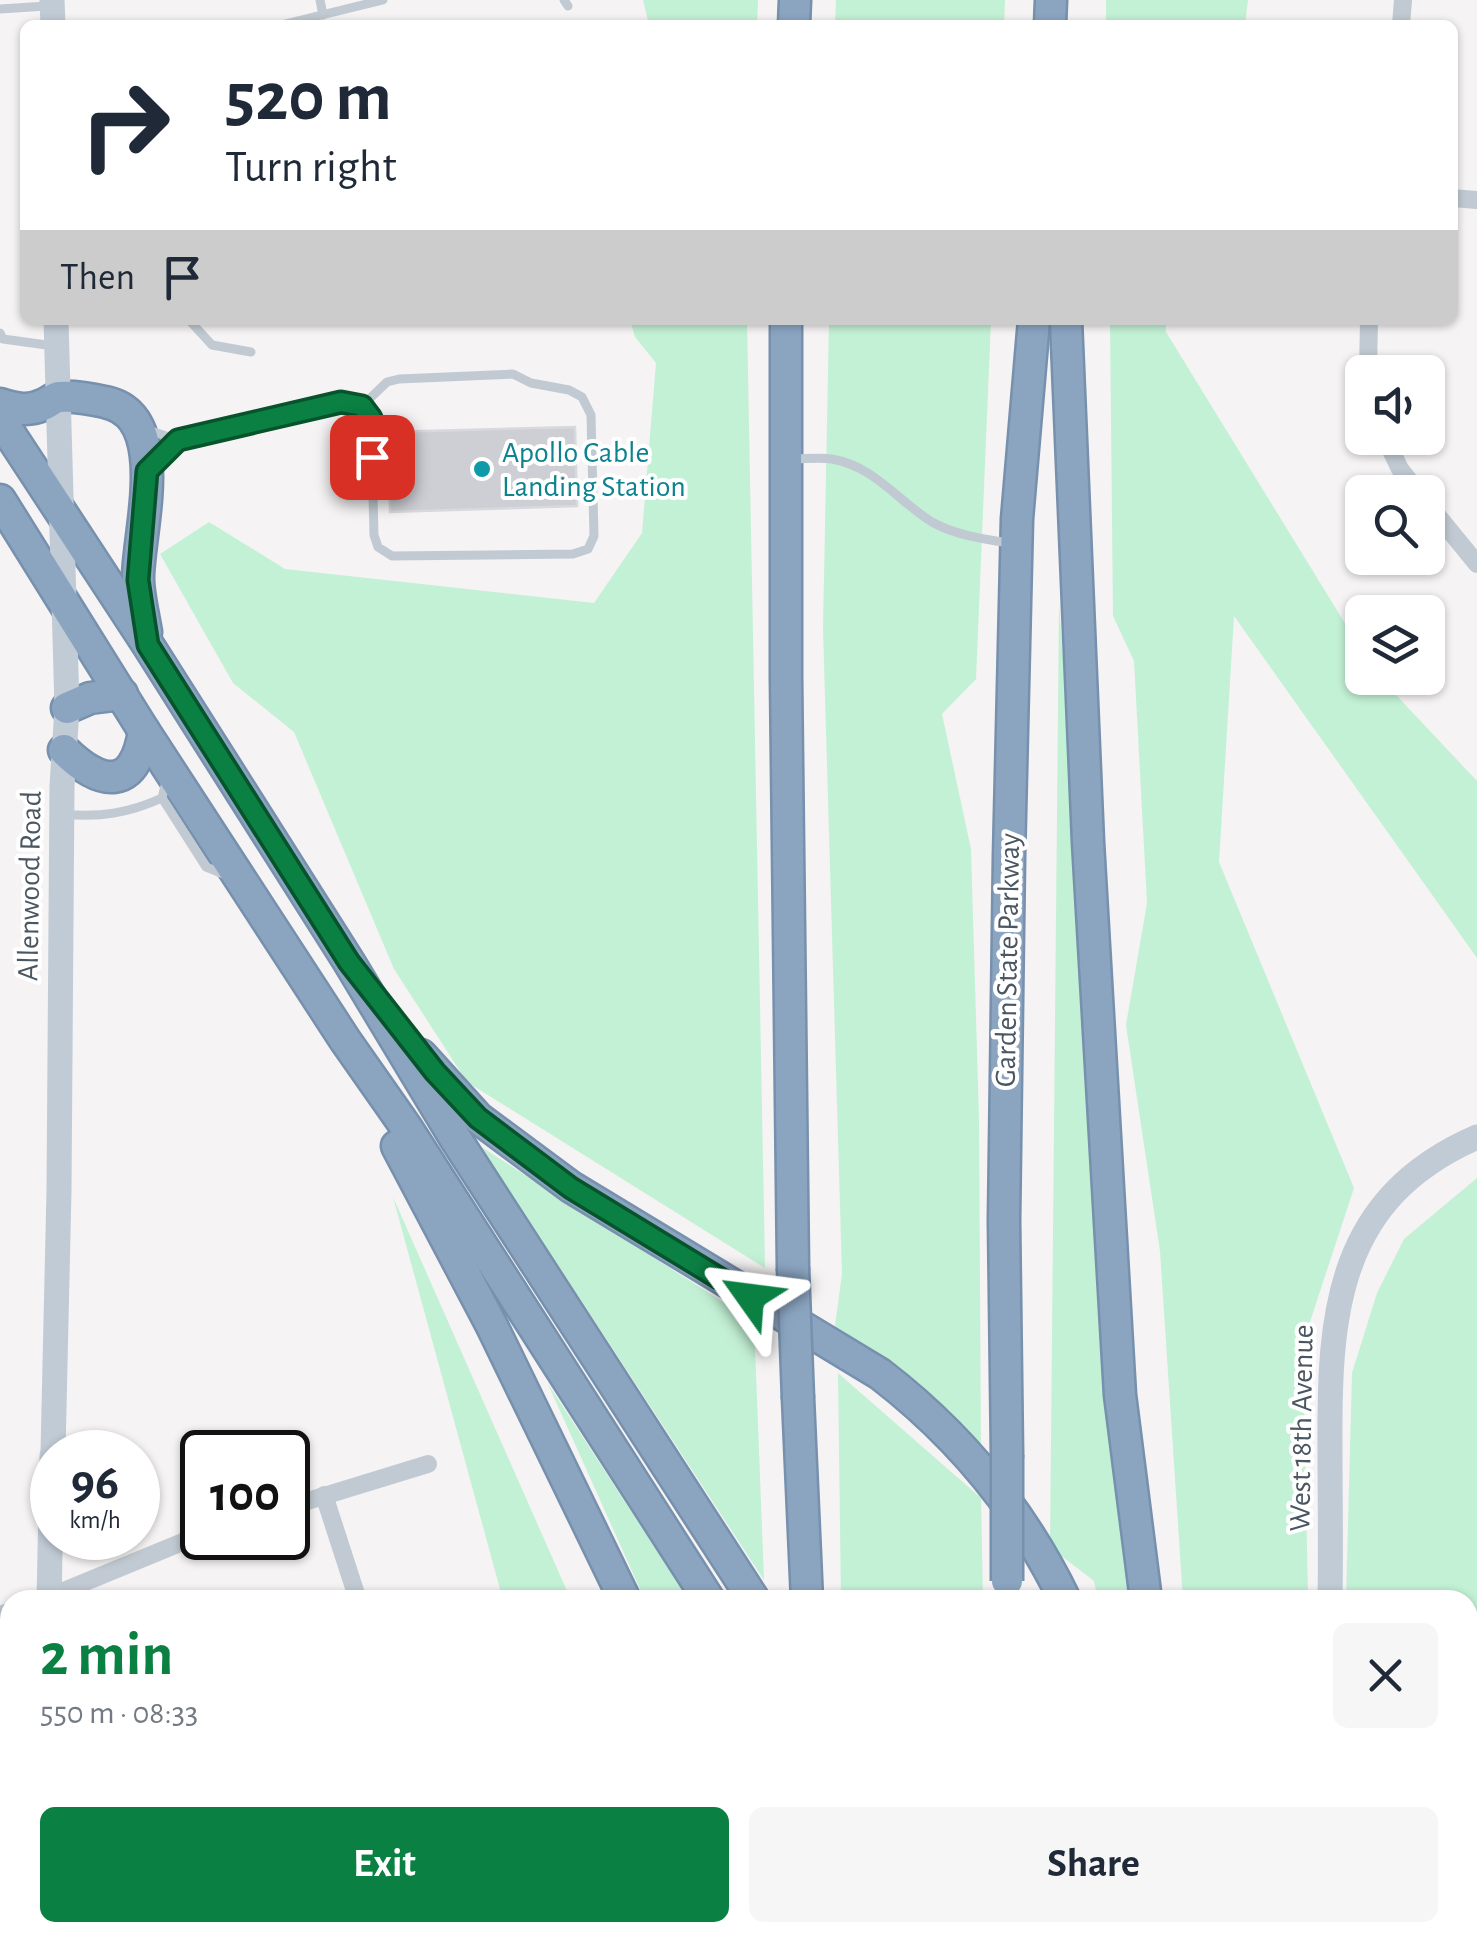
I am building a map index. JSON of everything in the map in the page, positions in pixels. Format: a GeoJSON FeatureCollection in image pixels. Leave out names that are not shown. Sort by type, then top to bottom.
{"type":"FeatureCollection","features":[{"type":"Feature","properties":{"kind":"highway"},"geometry":{"type":"LineString","coordinates":[[786,325],[793,1268],[807,1590]]}},
{"type":"Feature","properties":{"kind":"highway","name":"Garden State Parkway"},"geometry":{"type":"LineString","coordinates":[[1008,1590],[1004,1220],[1016,544],[1034,325]]}},
{"type":"Feature","properties":{"kind":"highway"},"geometry":{"type":"LineString","coordinates":[[1066,325],[1088,842],[1119,1376],[1145,1590]]}},
{"type":"Feature","properties":{"kind":"highway"},"geometry":{"type":"LineString","coordinates":[[0,404],[20,411],[40,407],[56,397],[106,402],[126,412],[138,426],[147,471],[138,580],[148,645]]}},
{"type":"Feature","properties":{"kind":"highway"},"geometry":{"type":"LineString","coordinates":[[0,419],[349,962],[455,1138],[748,1590]]}},
{"type":"Feature","properties":{"kind":"highway"},"geometry":{"type":"LineString","coordinates":[[0,500],[144,731],[166,784],[239,877],[406,1128],[703,1590]]}},
{"type":"Feature","properties":{"kind":"highway"},"geometry":{"type":"LineString","coordinates":[[67,708],[90,698],[122,694]]}},
{"type":"Feature","properties":{"kind":"highway"},"geometry":{"type":"LineString","coordinates":[[64,750],[85,771],[112,777],[128,771],[140,754],[144,731]]}},
{"type":"Feature","properties":{"kind":"highway"},"geometry":{"type":"LineString","coordinates":[[349,962],[435,1072],[494,1131],[620,1220],[880,1374],[917,1403],[976,1464],[1028,1534],[1059,1590]]}},
{"type":"Feature","properties":{"kind":"highway"},"geometry":{"type":"LineString","coordinates":[[344,1040],[500,1344],[620,1590]]}},
{"type":"Feature","properties":{"kind":"street","name":"Allenwood Road"},"geometry":{"type":"LineString","coordinates":[[53,1430],[67,708],[56,325]]}},
{"type":"Feature","properties":{"kind":"street"},"geometry":{"type":"LineString","coordinates":[[1368,355],[1369,325]]}},
{"type":"Feature","properties":{"kind":"street"},"geometry":{"type":"LineString","coordinates":[[1445,525],[1477,564]]}},
{"type":"Feature","properties":{"kind":"street","name":"West 18th Avenue"},"geometry":{"type":"LineString","coordinates":[[1330,1590],[1330,1350],[1343,1281],[1360,1241],[1386,1203],[1421,1170],[1477,1137]]}},
{"type":"Feature","properties":{"kind":"street"},"geometry":{"type":"LineString","coordinates":[[310,1500],[428,1464]]}},
{"type":"Feature","properties":{"kind":"street"},"geometry":{"type":"LineString","coordinates":[[324,1495],[355,1590]]}},
{"type":"Feature","properties":{"kind":"street"},"geometry":{"type":"LineString","coordinates":[[68,1590],[180,1543]]}},
{"type":"Feature","properties":{"kind":"street","name":"Allenwood Road"},"geometry":{"type":"LineString","coordinates":[[47,1590],[49,1560]]}},
{"type":"Feature","properties":{"kind":"lane"},"geometry":{"type":"LineString","coordinates":[[320,0],[323,15]]}},
{"type":"Feature","properties":{"kind":"lane"},"geometry":{"type":"LineString","coordinates":[[302,20],[383,0]]}},
{"type":"Feature","properties":{"kind":"lane"},"geometry":{"type":"LineString","coordinates":[[0,9],[52,10]]}},
{"type":"Feature","properties":{"kind":"lane"},"geometry":{"type":"LineString","coordinates":[[193,325],[212,345],[251,352]]}},
{"type":"Feature","properties":{"kind":"lane"},"geometry":{"type":"LineString","coordinates":[[1,337],[56,347]]}},
{"type":"Feature","properties":{"kind":"lane"},"geometry":{"type":"LineString","coordinates":[[147,471],[178,440],[341,402],[362,406],[371,418],[374,535],[378,547],[392,556],[573,554],[588,549],[594,536],[591,415],[582,397],[513,374],[399,379],[387,382],[362,406]]}},
{"type":"Feature","properties":{"kind":"lane"},"geometry":{"type":"LineString","coordinates":[[138,426],[178,440]]}},
{"type":"Feature","properties":{"kind":"lane"},"geometry":{"type":"LineString","coordinates":[[784,460],[831,458],[868,471],[932,522],[958,533],[1016,544]]}},
{"type":"Feature","properties":{"kind":"lane"},"geometry":{"type":"LineString","coordinates":[[62,814],[111,815],[166,784]]}},
{"type":"Feature","properties":{"kind":"green space"},"geometry":{"type":"Polygon","coordinates":[[[643,0],[758,0],[757,20],[648,20],[643,0]]]}},
{"type":"Feature","properties":{"kind":"green space"},"geometry":{"type":"Polygon","coordinates":[[[836,0],[1005,0],[1004,20],[835,20],[836,0]]]}},
{"type":"Feature","properties":{"kind":"green space"},"geometry":{"type":"Polygon","coordinates":[[[1106,0],[1248,0],[1246,20],[1106,20],[1106,0]]]}},
{"type":"Feature","properties":{"kind":"green space"},"geometry":{"type":"Polygon","coordinates":[[[631,325],[747,325],[765,1268],[467,1082],[394,969],[294,732],[233,683],[160,554],[209,522],[285,569],[594,603],[642,533],[656,363],[635,337],[631,325]]]}},
{"type":"Feature","properties":{"kind":"green space"},"geometry":{"type":"Polygon","coordinates":[[[829,325],[991,325],[976,679],[942,714],[971,849],[979,1119],[981,1452],[834,1333],[842,1274],[823,629],[829,325]]]}},
{"type":"Feature","properties":{"kind":"green space"},"geometry":{"type":"Polygon","coordinates":[[[1110,325],[1166,325],[1166,332],[1345,623],[1345,695],[1396,695],[1477,781],[1477,958],[1234,616],[1219,862],[1354,1188],[1303,1343],[1308,1590],[1182,1590],[1160,1251],[1126,1025],[1147,903],[1134,661],[1113,616],[1110,325]]]}},
{"type":"Feature","properties":{"kind":"green space"},"geometry":{"type":"Polygon","coordinates":[[[1059,604],[1135,1590],[1096,1590],[1094,1581],[1050,1547],[1059,604]]]}},
{"type":"Feature","properties":{"kind":"green space"},"geometry":{"type":"Polygon","coordinates":[[[480,1146],[754,1322],[764,1580],[480,1146]]]}},
{"type":"Feature","properties":{"kind":"green space"},"geometry":{"type":"Polygon","coordinates":[[[1477,1178],[1477,1590],[1346,1590],[1352,1373],[1377,1293],[1404,1239],[1477,1178]]]}},
{"type":"Feature","properties":{"kind":"green space"},"geometry":{"type":"Polygon","coordinates":[[[393,1197],[567,1590],[500,1590],[393,1197]]]}},
{"type":"Feature","properties":{"kind":"green space"},"geometry":{"type":"Polygon","coordinates":[[[838,1373],[981,1498],[983,1590],[841,1590],[838,1373]]]}},
{"type":"Feature","properties":{"kind":"green space"},"geometry":{"type":"Polygon","coordinates":[[[548,1384],[682,1590],[641,1590],[548,1384]]]}},
{"type":"Feature","properties":{"kind":"building","name":"Apollo Cable Landing Station"},"geometry":{"type":"Polygon","coordinates":[[[575,427],[577,506],[390,512],[388,432],[575,427]]]}},
{"type":"Feature","properties":{"kind":"place","name":"Apollo Cable Landing Station"},"geometry":{"type":"Point","coordinates":[482,469]}},
{"type":"Feature","properties":{"kind":"route"},"geometry":{"type":"LineString","coordinates":[[372,457],[371,418],[362,406],[341,402],[178,440],[147,471],[138,580],[148,645],[349,962],[435,1072],[478,1118],[571,1188],[750,1297]]}}]}
